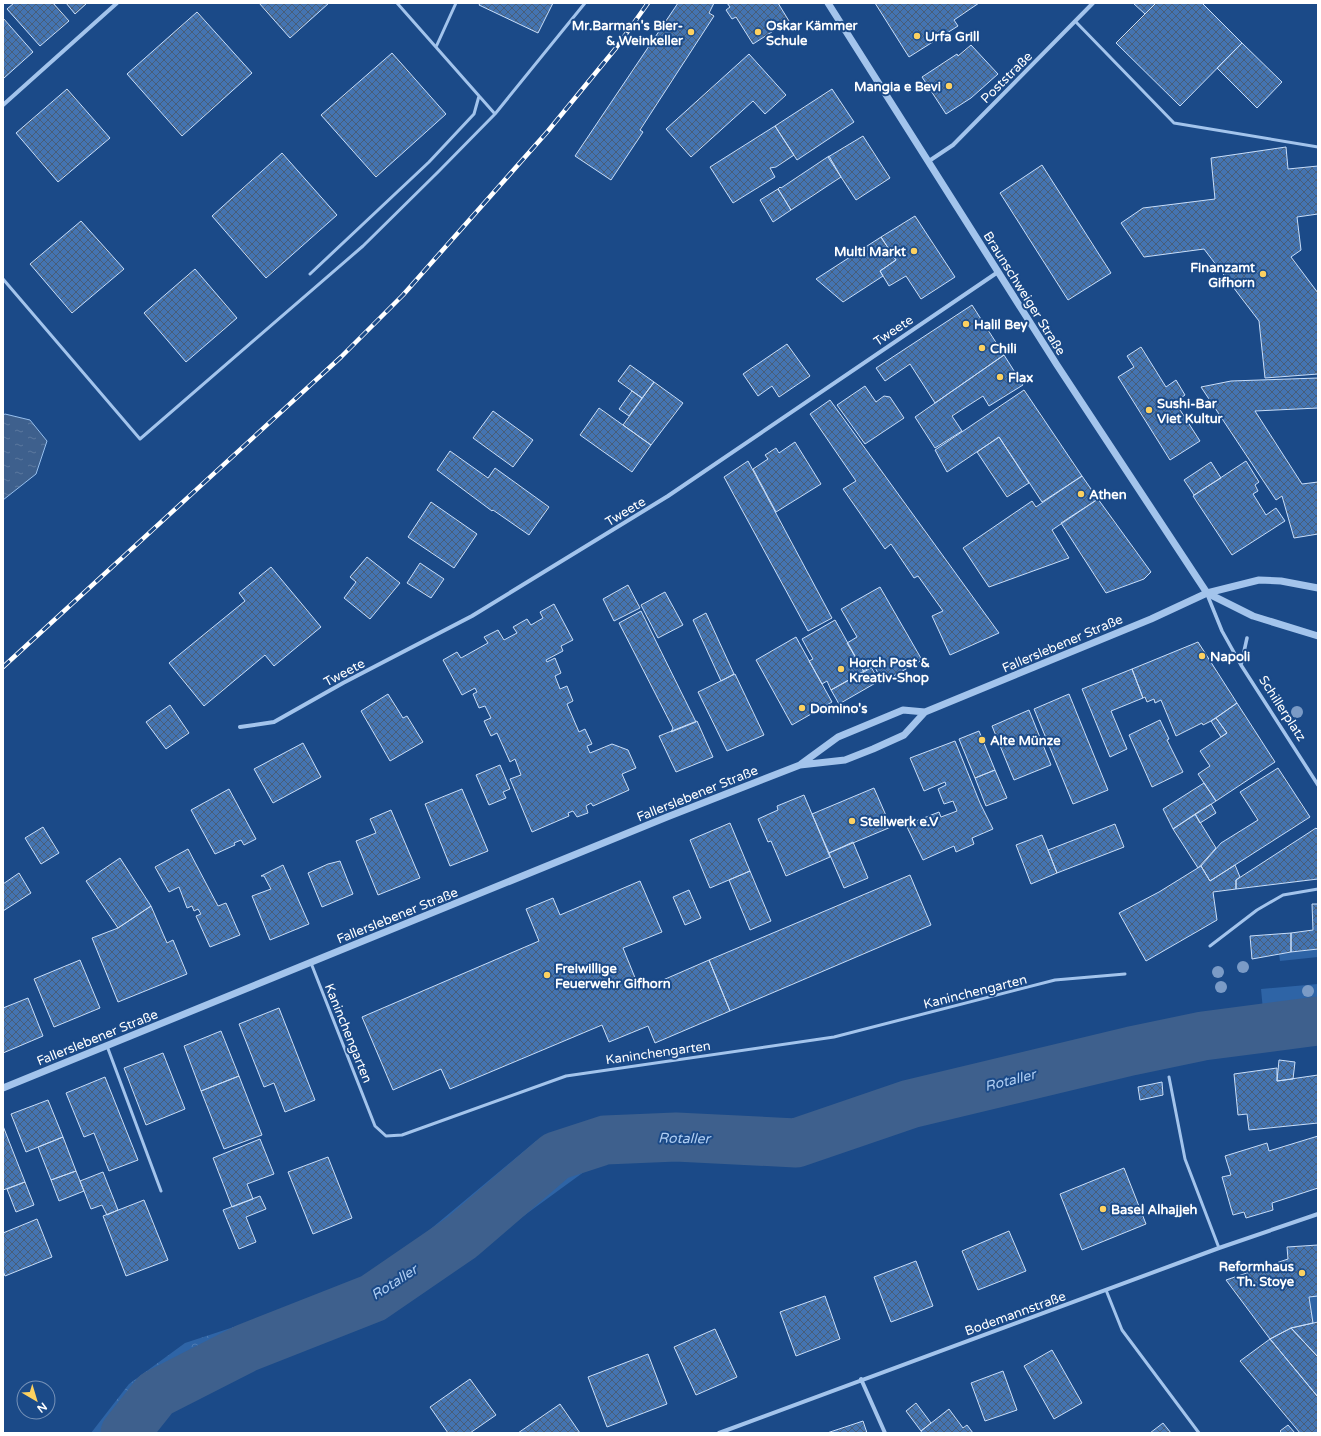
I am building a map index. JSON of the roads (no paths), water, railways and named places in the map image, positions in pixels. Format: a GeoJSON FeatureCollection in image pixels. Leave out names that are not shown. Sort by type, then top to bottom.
{"type":"FeatureCollection","features":[{"type":"Feature","properties":{"kind":"street"},"geometry":{"type":"LineString","coordinates":[[3,105],[116,3]]}},
{"type":"Feature","properties":{"kind":"street","name":"Braunschweiger Straße"},"geometry":{"type":"LineString","coordinates":[[828,3],[1057,366],[1207,593]]}},
{"type":"Feature","properties":{"kind":"street","name":"Poststraße"},"geometry":{"type":"LineString","coordinates":[[929,161],[953,145],[1093,3]]}},
{"type":"Feature","properties":{"kind":"street","name":"Tweete"},"geometry":{"type":"LineString","coordinates":[[240,727],[274,722],[343,683],[472,616],[668,496],[998,272]]}},
{"type":"Feature","properties":{"kind":"street"},"geometry":{"type":"LineString","coordinates":[[1207,593],[1259,580],[1282,581],[1318,588]]}},
{"type":"Feature","properties":{"kind":"street"},"geometry":{"type":"LineString","coordinates":[[1207,593],[1253,616],[1318,636]]}},
{"type":"Feature","properties":{"kind":"street","name":"Schillerplatz"},"geometry":{"type":"LineString","coordinates":[[1207,593],[1222,631],[1240,665],[1318,784]]}},
{"type":"Feature","properties":{"kind":"street","name":"Fallerslebener Straße"},"geometry":{"type":"LineString","coordinates":[[3,1088],[667,817],[800,765],[845,760],[873,749],[904,735],[925,712],[1151,619],[1207,593]]}},
{"type":"Feature","properties":{"kind":"street"},"geometry":{"type":"LineString","coordinates":[[1240,665],[1248,638]]}},
{"type":"Feature","properties":{"kind":"street","name":"Fallerslebener Straße"},"geometry":{"type":"LineString","coordinates":[[800,765],[838,737],[903,710],[925,712]]}},
{"type":"Feature","properties":{"kind":"street","name":"Bodemannstraße"},"geometry":{"type":"LineString","coordinates":[[719,1433],[861,1379],[1219,1248],[1318,1214]]}},
{"type":"Feature","properties":{"kind":"street"},"geometry":{"type":"LineString","coordinates":[[861,1379],[885,1433]]}},
{"type":"Feature","properties":{"kind":"lane"},"geometry":{"type":"LineString","coordinates":[[397,3],[495,114]]}},
{"type":"Feature","properties":{"kind":"lane"},"geometry":{"type":"LineString","coordinates":[[436,47],[456,3]]}},
{"type":"Feature","properties":{"kind":"lane"},"geometry":{"type":"LineString","coordinates":[[3,279],[140,439],[363,246],[495,114],[585,3]]}},
{"type":"Feature","properties":{"kind":"lane"},"geometry":{"type":"LineString","coordinates":[[1075,21],[1174,124],[1318,147]]}},
{"type":"Feature","properties":{"kind":"lane"},"geometry":{"type":"LineString","coordinates":[[310,274],[434,156],[474,114],[479,96]]}},
{"type":"Feature","properties":{"kind":"lane"},"geometry":{"type":"LineString","coordinates":[[1210,946],[1257,910],[1283,895],[1318,889]]}},
{"type":"Feature","properties":{"kind":"lane","name":"Kaninchengarten"},"geometry":{"type":"LineString","coordinates":[[311,963],[375,1126],[386,1136],[402,1135],[566,1076],[834,1037],[1055,980],[1125,974]]}},
{"type":"Feature","properties":{"kind":"lane"},"geometry":{"type":"LineString","coordinates":[[107,1046],[162,1190]]}},
{"type":"Feature","properties":{"kind":"lane"},"geometry":{"type":"LineString","coordinates":[[1169,1077],[1185,1159],[1219,1248]]}},
{"type":"Feature","properties":{"kind":"lane"},"geometry":{"type":"LineString","coordinates":[[1106,1290],[1122,1330],[1199,1433]]}},
{"type":"Feature","properties":{"kind":"water"},"geometry":{"type":"Polygon","coordinates":[[[5,414],[30,420],[47,441],[36,474],[3,500],[3,415],[5,414]]]}},
{"type":"Feature","properties":{"kind":"waterway","name":"Rotaller"},"geometry":{"type":"LineString","coordinates":[[125,1433],[156,1394],[246,1348],[373,1298],[462,1237],[556,1156],[605,1140],[676,1137],[796,1143],[910,1104],[1131,1051],[1203,1036],[1318,1021]]}},
{"type":"Feature","properties":{"kind":"railway"},"geometry":{"type":"LineString","coordinates":[[3,667],[341,357],[403,295],[548,131],[616,48],[648,3]]}},
{"type":"Feature","properties":{"kind":"place","name":"Mr.Barman's Bier- & Weinkeller"},"geometry":{"type":"Point","coordinates":[691,32]}},
{"type":"Feature","properties":{"kind":"place","name":"Oskar Kämmer Schule"},"geometry":{"type":"Point","coordinates":[758,32]}},
{"type":"Feature","properties":{"kind":"place","name":"Urfa Grill"},"geometry":{"type":"Point","coordinates":[917,36]}},
{"type":"Feature","properties":{"kind":"place","name":"Mangia e Bevi"},"geometry":{"type":"Point","coordinates":[949,86]}},
{"type":"Feature","properties":{"kind":"place","name":"Multi Markt"},"geometry":{"type":"Point","coordinates":[914,251]}},
{"type":"Feature","properties":{"kind":"place","name":"Finanzamt Gifhorn"},"geometry":{"type":"Point","coordinates":[1263,274]}},
{"type":"Feature","properties":{"kind":"place","name":"Halil Bey"},"geometry":{"type":"Point","coordinates":[966,324]}},
{"type":"Feature","properties":{"kind":"place","name":"Chili"},"geometry":{"type":"Point","coordinates":[982,348]}},
{"type":"Feature","properties":{"kind":"place","name":"Flax"},"geometry":{"type":"Point","coordinates":[1000,377]}},
{"type":"Feature","properties":{"kind":"place","name":"Sushi-Bar Viet Kultur"},"geometry":{"type":"Point","coordinates":[1149,410]}},
{"type":"Feature","properties":{"kind":"place","name":"Athen"},"geometry":{"type":"Point","coordinates":[1081,494]}},
{"type":"Feature","properties":{"kind":"place","name":"Napoli"},"geometry":{"type":"Point","coordinates":[1202,656]}},
{"type":"Feature","properties":{"kind":"place","name":"Horch Post & Kreativ-Shop"},"geometry":{"type":"Point","coordinates":[841,669]}},
{"type":"Feature","properties":{"kind":"place","name":"Domino's"},"geometry":{"type":"Point","coordinates":[802,708]}},
{"type":"Feature","properties":{"kind":"place","name":"Alte Münze"},"geometry":{"type":"Point","coordinates":[982,740]}},
{"type":"Feature","properties":{"kind":"place","name":"Stellwerk e.V"},"geometry":{"type":"Point","coordinates":[852,821]}},
{"type":"Feature","properties":{"kind":"place","name":"Freiwillige Feuerwehr Gifhorn"},"geometry":{"type":"Point","coordinates":[547,975]}},
{"type":"Feature","properties":{"kind":"place","name":"Basel Alhajjeh"},"geometry":{"type":"Point","coordinates":[1103,1209]}},
{"type":"Feature","properties":{"kind":"place","name":"Reformhaus Th. Stoye"},"geometry":{"type":"Point","coordinates":[1302,1273]}}]}
